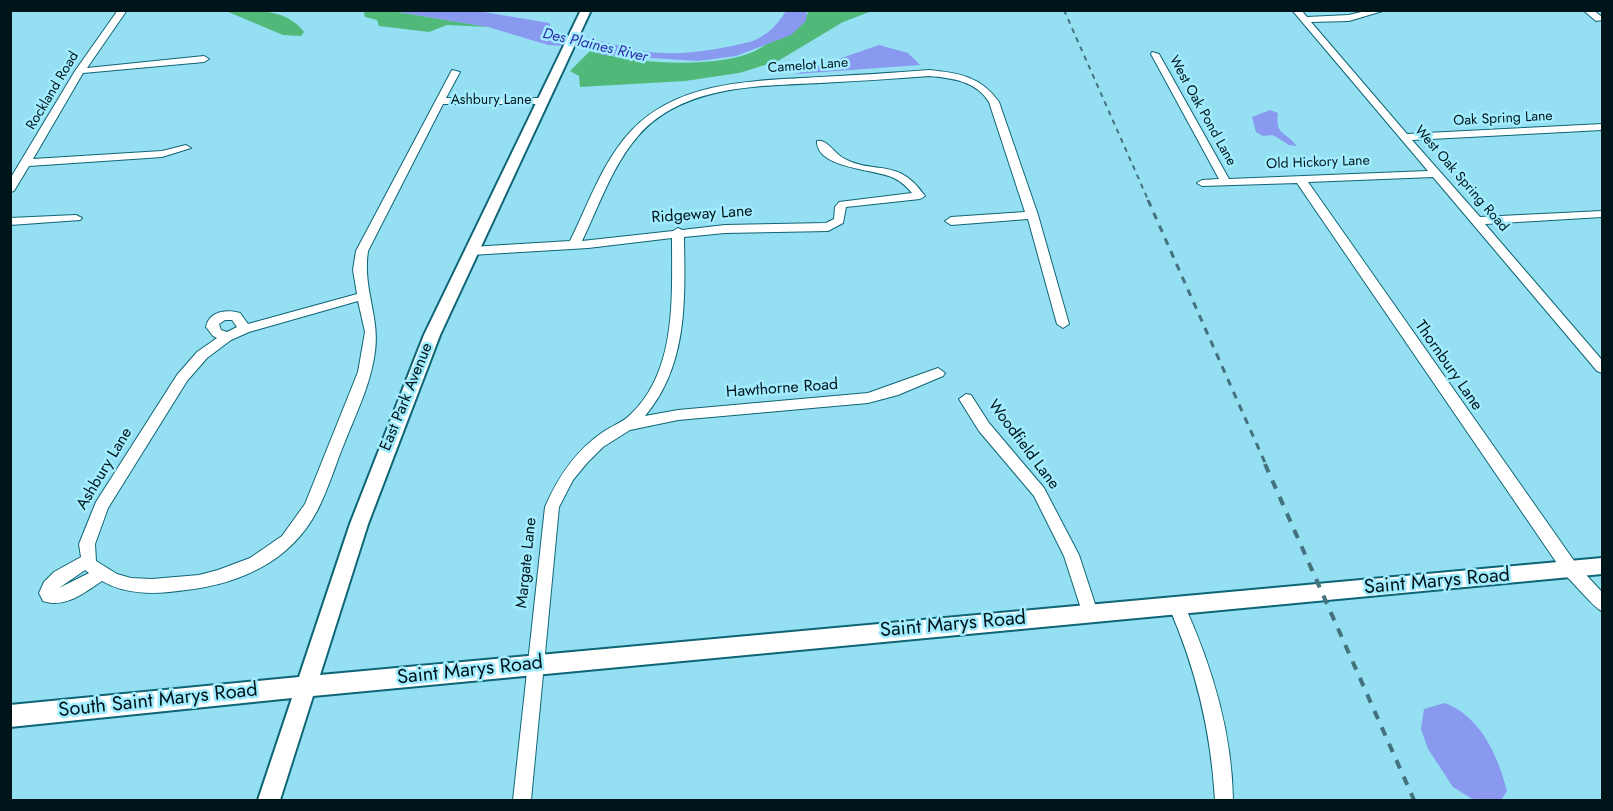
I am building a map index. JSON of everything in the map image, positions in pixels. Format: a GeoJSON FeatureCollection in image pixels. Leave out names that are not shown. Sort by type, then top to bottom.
{"type":"FeatureCollection","features":[{"type":"Feature","properties":{"kind":"main road","name":"East Park Avenue"},"geometry":{"type":"LineString","coordinates":[[269,801],[377,473],[432,335],[586,10]]}},
{"type":"Feature","properties":{"kind":"main road","name":"Saint Marys Road"},"geometry":{"type":"LineString","coordinates":[[305,688],[535,664],[1602,567]]}},
{"type":"Feature","properties":{"kind":"main road","name":"South Saint Marys Road"},"geometry":{"type":"LineString","coordinates":[[10,716],[305,688]]}},
{"type":"Feature","properties":{"kind":"street","name":"Rockland Road"},"geometry":{"type":"LineString","coordinates":[[10,189],[80,71],[123,10]]}},
{"type":"Feature","properties":{"kind":"street","name":"West Oak Spring Road"},"geometry":{"type":"LineString","coordinates":[[1296,10],[1602,368]]}},
{"type":"Feature","properties":{"kind":"street"},"geometry":{"type":"LineString","coordinates":[[1304,20],[1349,18],[1382,10]]}},
{"type":"Feature","properties":{"kind":"street"},"geometry":{"type":"LineString","coordinates":[[1587,10],[1599,19]]}},
{"type":"Feature","properties":{"kind":"street","name":"West Oak Pond Lane"},"geometry":{"type":"LineString","coordinates":[[1155,54],[1225,181]]}},
{"type":"Feature","properties":{"kind":"street"},"geometry":{"type":"LineString","coordinates":[[80,71],[204,59]]}},
{"type":"Feature","properties":{"kind":"street","name":"Ashbury Lane"},"geometry":{"type":"LineString","coordinates":[[363,296],[245,329],[227,337],[202,355],[182,378],[101,506],[87,544],[90,564],[111,580],[138,587],[205,582],[227,577],[260,562],[297,530],[310,509],[369,357],[371,330],[359,270],[363,251],[455,72]]}},
{"type":"Feature","properties":{"kind":"street","name":"Camelot Lane"},"geometry":{"type":"LineString","coordinates":[[574,245],[621,153],[636,132],[655,116],[687,99],[719,89],[755,84],[930,73],[952,75],[986,90],[994,102],[1032,215],[1063,324]]}},
{"type":"Feature","properties":{"kind":"street","name":"Ashbury Lane"},"geometry":{"type":"LineString","coordinates":[[440,101],[542,101]]}},
{"type":"Feature","properties":{"kind":"street","name":"Oak Spring Lane"},"geometry":{"type":"LineString","coordinates":[[1405,137],[1602,127]]}},
{"type":"Feature","properties":{"kind":"street","name":"Ridgeway Lane"},"geometry":{"type":"LineString","coordinates":[[471,251],[574,245],[678,232],[828,227],[839,221],[840,207],[843,204],[920,196],[900,176],[890,171],[857,167],[839,161],[825,150],[821,143]]}},
{"type":"Feature","properties":{"kind":"street"},"geometry":{"type":"LineString","coordinates":[[26,163],[162,154],[186,148]]}},
{"type":"Feature","properties":{"kind":"street","name":"Old Hickory Lane"},"geometry":{"type":"LineString","coordinates":[[1202,183],[1436,174]]}},
{"type":"Feature","properties":{"kind":"street","name":"Thornbury Lane"},"geometry":{"type":"LineString","coordinates":[[1300,179],[1571,570],[1591,589],[1602,604]]}},
{"type":"Feature","properties":{"kind":"street"},"geometry":{"type":"LineString","coordinates":[[1478,221],[1602,214]]}},
{"type":"Feature","properties":{"kind":"street"},"geometry":{"type":"LineString","coordinates":[[951,220],[1032,215]]}},
{"type":"Feature","properties":{"kind":"street"},"geometry":{"type":"LineString","coordinates":[[10,222],[76,218]]}},
{"type":"Feature","properties":{"kind":"street","name":"Margate Lane"},"geometry":{"type":"LineString","coordinates":[[522,801],[552,507],[569,472],[580,459],[636,418],[652,395],[673,351],[678,295],[678,232]]}},
{"type":"Feature","properties":{"kind":"street"},"geometry":{"type":"LineString","coordinates":[[227,337],[217,333],[212,327],[218,317],[228,314],[236,316],[245,329]]}},
{"type":"Feature","properties":{"kind":"street","name":"Hawthorne Road"},"geometry":{"type":"LineString","coordinates":[[625,427],[678,415],[868,398],[893,391],[938,373]]}},
{"type":"Feature","properties":{"kind":"street","name":"Woodfield Lane"},"geometry":{"type":"LineString","coordinates":[[966,399],[984,427],[1043,500],[1071,555],[1090,613]]}},
{"type":"Feature","properties":{"kind":"street"},"geometry":{"type":"LineString","coordinates":[[89,560],[49,586],[47,593],[49,596],[65,595],[102,573]]}},
{"type":"Feature","properties":{"kind":"street"},"geometry":{"type":"LineString","coordinates":[[1176,605],[1193,640],[1207,680],[1222,753],[1224,801]]}},
{"type":"Feature","properties":{"kind":"green space"},"geometry":{"type":"Polygon","coordinates":[[[226,11],[268,12],[288,18],[304,32],[301,36],[283,35],[226,11]]]}},
{"type":"Feature","properties":{"kind":"green space"},"geometry":{"type":"Polygon","coordinates":[[[360,11],[392,11],[488,27],[447,25],[429,32],[379,26],[377,20],[365,17],[364,12],[360,11]]]}},
{"type":"Feature","properties":{"kind":"green space"},"geometry":{"type":"Polygon","coordinates":[[[807,11],[872,11],[843,22],[778,61],[739,73],[685,81],[580,87],[579,76],[570,71],[590,51],[628,59],[673,63],[718,61],[738,57],[768,43],[808,14],[807,11]]]}},
{"type":"Feature","properties":{"kind":"water","name":"Des Plaines River"},"geometry":{"type":"Polygon","coordinates":[[[392,11],[478,11],[549,23],[556,34],[643,51],[684,53],[712,50],[753,41],[772,29],[786,11],[807,11],[806,21],[791,35],[736,56],[698,61],[604,55],[580,47],[548,45],[488,27],[392,11]]]}},
{"type":"Feature","properties":{"kind":"water"},"geometry":{"type":"Polygon","coordinates":[[[879,45],[908,53],[920,65],[795,74],[879,45]]]}},
{"type":"Feature","properties":{"kind":"water"},"geometry":{"type":"Polygon","coordinates":[[[1270,110],[1278,113],[1277,120],[1280,129],[1297,146],[1289,145],[1273,135],[1263,136],[1256,132],[1252,117],[1270,110]]]}},
{"type":"Feature","properties":{"kind":"water"},"geometry":{"type":"Polygon","coordinates":[[[1445,703],[1458,709],[1469,718],[1493,751],[1507,791],[1501,800],[1474,800],[1453,787],[1428,749],[1421,729],[1424,709],[1445,703]]]}},
{"type":"Feature","properties":{"kind":"railway"},"geometry":{"type":"LineString","coordinates":[[1064,10],[1149,202]]}},
{"type":"Feature","properties":{"kind":"railway"},"geometry":{"type":"LineString","coordinates":[[1148,200],[1266,465]]}},
{"type":"Feature","properties":{"kind":"railway"},"geometry":{"type":"LineString","coordinates":[[1265,464],[1414,800]]}}]}
